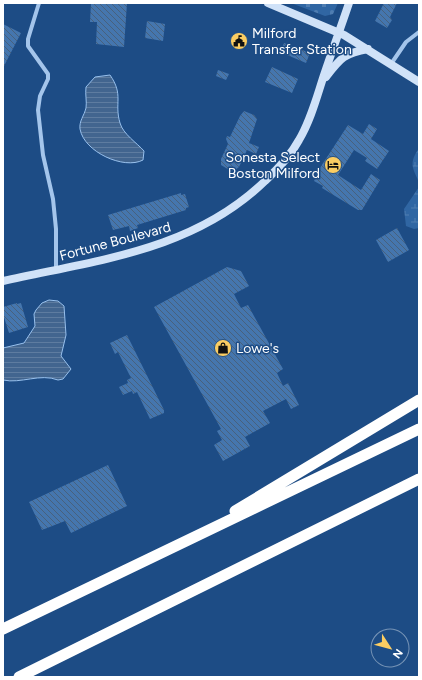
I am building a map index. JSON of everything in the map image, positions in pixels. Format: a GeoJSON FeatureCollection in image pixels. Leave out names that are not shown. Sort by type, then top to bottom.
{"type":"FeatureCollection","features":[{"type":"Feature","properties":{"kind":"highway"},"geometry":{"type":"LineString","coordinates":[[162,552],[300,473],[419,400]]}},
{"type":"Feature","properties":{"kind":"highway"},"geometry":{"type":"LineString","coordinates":[[3,629],[419,429]]}},
{"type":"Feature","properties":{"kind":"highway"},"geometry":{"type":"LineString","coordinates":[[19,677],[419,479]]}},
{"type":"Feature","properties":{"kind":"main road"},"geometry":{"type":"LineString","coordinates":[[268,3],[339,32],[419,82]]}},
{"type":"Feature","properties":{"kind":"main road","name":"Fortune Boulevard"},"geometry":{"type":"LineString","coordinates":[[3,281],[123,255],[162,244],[210,223],[229,211],[263,183],[293,150],[303,133],[322,83],[349,3]]}},
{"type":"Feature","properties":{"kind":"main road"},"geometry":{"type":"LineString","coordinates":[[322,83],[344,55],[354,51],[368,49]]}},
{"type":"Feature","properties":{"kind":"street"},"geometry":{"type":"LineString","coordinates":[[39,3],[28,39],[28,46],[48,74],[48,79],[40,96],[38,110],[43,155],[53,199],[56,229],[56,270]]}},
{"type":"Feature","properties":{"kind":"street"},"geometry":{"type":"LineString","coordinates":[[391,64],[406,42],[419,32]]}},
{"type":"Feature","properties":{"kind":"green space"},"geometry":{"type":"Polygon","coordinates":[[[291,3],[338,3],[333,14],[325,16],[291,3]]]}},
{"type":"Feature","properties":{"kind":"green space"},"geometry":{"type":"Polygon","coordinates":[[[419,148],[419,182],[413,169],[413,161],[419,148]]]}},
{"type":"Feature","properties":{"kind":"green space"},"geometry":{"type":"Polygon","coordinates":[[[419,187],[419,228],[414,229],[406,226],[404,209],[419,187]]]}},
{"type":"Feature","properties":{"kind":"shaded area"},"geometry":{"type":"Polygon","coordinates":[[[110,75],[117,88],[118,116],[120,123],[127,135],[144,151],[143,160],[126,163],[116,161],[97,152],[83,137],[80,126],[86,108],[86,87],[95,77],[110,75]]]}},
{"type":"Feature","properties":{"kind":"shaded area"},"geometry":{"type":"Polygon","coordinates":[[[49,300],[58,301],[64,306],[66,335],[61,356],[71,369],[63,379],[58,380],[51,378],[37,378],[17,381],[3,380],[3,348],[24,343],[35,326],[34,314],[36,310],[42,303],[49,300]]]}},
{"type":"Feature","properties":{"kind":"building"},"geometry":{"type":"Polygon","coordinates":[[[91,3],[127,3],[124,47],[96,44],[97,22],[90,22],[91,3]]]}},
{"type":"Feature","properties":{"kind":"building"},"geometry":{"type":"Polygon","coordinates":[[[384,3],[397,3],[390,17],[392,20],[387,28],[375,21],[384,3]]]}},
{"type":"Feature","properties":{"kind":"building"},"geometry":{"type":"Polygon","coordinates":[[[147,21],[165,24],[163,41],[145,38],[147,21]]]}},
{"type":"Feature","properties":{"kind":"building"},"geometry":{"type":"Polygon","coordinates":[[[3,24],[21,33],[3,68],[3,24]]]}},
{"type":"Feature","properties":{"kind":"building"},"geometry":{"type":"Polygon","coordinates":[[[284,43],[310,53],[306,63],[280,52],[284,43]]]}},
{"type":"Feature","properties":{"kind":"building"},"geometry":{"type":"Polygon","coordinates":[[[272,67],[298,79],[292,93],[265,82],[272,67]]]}},
{"type":"Feature","properties":{"kind":"building"},"geometry":{"type":"Polygon","coordinates":[[[218,70],[229,74],[226,80],[216,76],[218,70]]]}},
{"type":"Feature","properties":{"kind":"building"},"geometry":{"type":"Polygon","coordinates":[[[244,111],[254,115],[257,119],[249,143],[259,147],[256,154],[247,150],[239,167],[234,171],[231,171],[221,165],[221,159],[228,144],[226,139],[227,136],[230,137],[244,111]]]}},
{"type":"Feature","properties":{"kind":"building","name":"Sonesta Select Boston Milford"},"geometry":{"type":"Polygon","coordinates":[[[369,124],[377,129],[371,139],[389,151],[377,169],[365,161],[367,158],[354,150],[338,175],[361,190],[371,174],[380,180],[362,210],[358,210],[322,188],[323,186],[314,181],[317,175],[316,174],[348,125],[363,134],[369,124]]]}},
{"type":"Feature","properties":{"kind":"building"},"geometry":{"type":"Polygon","coordinates":[[[181,193],[181,195],[185,194],[189,207],[186,208],[186,210],[137,225],[138,228],[130,231],[129,226],[113,230],[108,215],[181,193]]]}},
{"type":"Feature","properties":{"kind":"building"},"geometry":{"type":"Polygon","coordinates":[[[397,228],[409,250],[388,262],[376,240],[397,228]]]}},
{"type":"Feature","properties":{"kind":"building"},"geometry":{"type":"Polygon","coordinates":[[[227,267],[241,271],[249,286],[234,294],[241,308],[248,305],[283,369],[277,373],[283,386],[288,383],[299,405],[291,409],[286,399],[263,411],[270,423],[245,437],[250,446],[223,461],[214,445],[222,440],[217,431],[221,429],[154,307],[227,267]]]}},
{"type":"Feature","properties":{"kind":"building"},"geometry":{"type":"Polygon","coordinates":[[[21,303],[28,327],[9,333],[3,314],[3,307],[21,303]]]}},
{"type":"Feature","properties":{"kind":"building"},"geometry":{"type":"Polygon","coordinates":[[[127,335],[164,410],[164,413],[150,419],[137,392],[133,394],[132,391],[123,395],[119,387],[128,383],[127,380],[131,378],[118,352],[115,354],[110,343],[127,335]]]}},
{"type":"Feature","properties":{"kind":"building"},"geometry":{"type":"Polygon","coordinates":[[[108,465],[127,506],[71,533],[65,521],[42,530],[29,502],[108,465]]]}},
{"type":"Feature","properties":{"kind":"place","name":"Milford Transfer Station"},"geometry":{"type":"Point","coordinates":[239,41]}},
{"type":"Feature","properties":{"kind":"place","name":"Sonesta Select Boston Milford"},"geometry":{"type":"Point","coordinates":[333,165]}},
{"type":"Feature","properties":{"kind":"place","name":"Lowe's"},"geometry":{"type":"Point","coordinates":[223,348]}}]}
